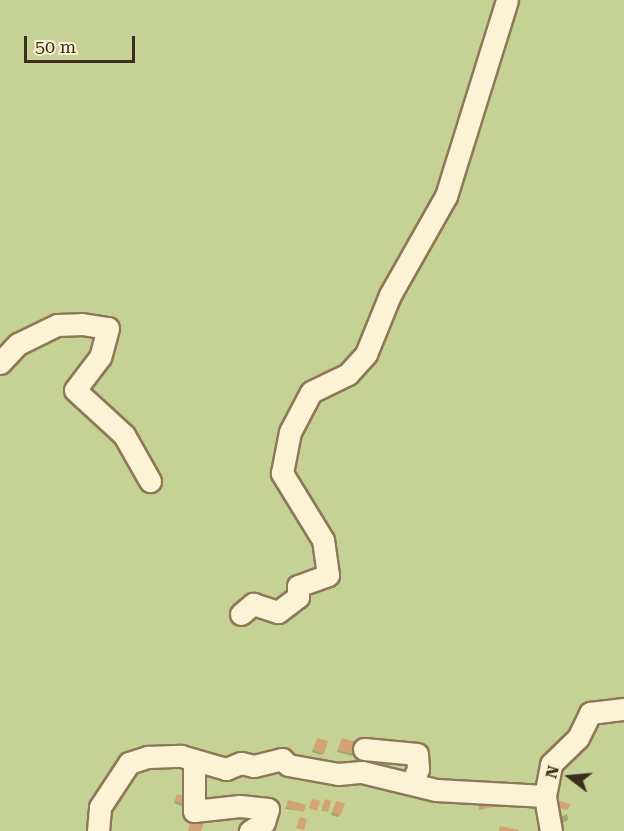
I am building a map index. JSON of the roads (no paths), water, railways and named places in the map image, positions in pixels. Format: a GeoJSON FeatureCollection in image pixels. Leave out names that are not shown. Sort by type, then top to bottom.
{"type":"FeatureCollection","features":[{"type":"Feature","properties":{"kind":"street"},"geometry":{"type":"LineString","coordinates":[[241,614],[253,604],[278,612],[298,597],[298,586],[328,575],[323,540],[282,473],[290,432],[311,392],[348,374],[366,354],[390,295],[446,196],[507,0]]}},
{"type":"Feature","properties":{"kind":"street"},"geometry":{"type":"LineString","coordinates":[[0,363],[18,344],[57,325],[82,324],[108,328],[100,357],[75,390],[124,435],[150,481]]}},
{"type":"Feature","properties":{"kind":"street"},"geometry":{"type":"LineString","coordinates":[[551,831],[545,796],[551,765],[578,738],[590,713],[624,709]]}},
{"type":"Feature","properties":{"kind":"street"},"geometry":{"type":"LineString","coordinates":[[364,749],[417,754],[418,769],[412,782]]}},
{"type":"Feature","properties":{"kind":"street"},"geometry":{"type":"LineString","coordinates":[[98,831],[100,807],[129,763],[159,757],[194,760],[226,769],[241,763],[254,766],[282,759],[288,765],[338,774],[362,772],[412,782],[436,790],[545,796]]}},
{"type":"Feature","properties":{"kind":"street"},"geometry":{"type":"LineString","coordinates":[[194,760],[194,811],[240,806],[267,809],[264,822],[250,831]]}}]}
